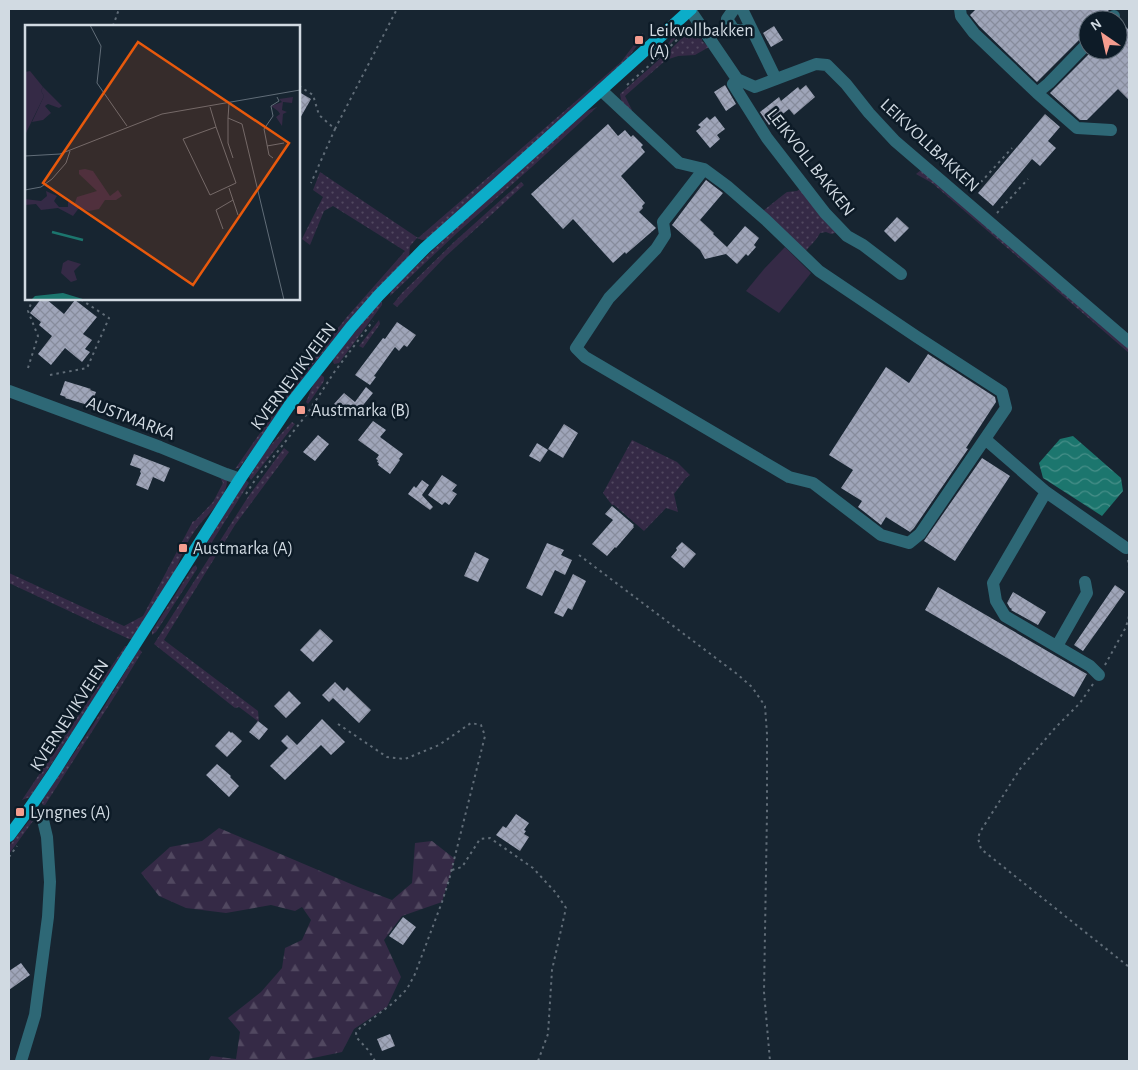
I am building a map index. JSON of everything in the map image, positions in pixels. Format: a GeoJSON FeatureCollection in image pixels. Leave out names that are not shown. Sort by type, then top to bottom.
{"type":"FeatureCollection","features":[{"type":"Feature","properties":{"kind":"main road","name":"KVERNEVIKVEIEN"},"geometry":{"type":"LineString","coordinates":[[9,836],[29,809],[240,479],[289,406],[345,334],[379,295],[425,248],[690,9]]}},
{"type":"Feature","properties":{"kind":"street"},"geometry":{"type":"LineString","coordinates":[[690,9],[736,79]]}},
{"type":"Feature","properties":{"kind":"street"},"geometry":{"type":"LineString","coordinates":[[734,9],[727,19],[734,30],[752,30]]}},
{"type":"Feature","properties":{"kind":"street"},"geometry":{"type":"LineString","coordinates":[[742,9],[776,79]]}},
{"type":"Feature","properties":{"kind":"street"},"geometry":{"type":"LineString","coordinates":[[960,9],[961,16],[974,33],[1077,128],[1111,130]]}},
{"type":"Feature","properties":{"kind":"street"},"geometry":{"type":"LineString","coordinates":[[1037,93],[1078,53]]}},
{"type":"Feature","properties":{"kind":"street","name":"LEIKVOLLBAKKEN"},"geometry":{"type":"LineString","coordinates":[[736,79],[755,86],[816,64],[827,65],[846,84],[868,113],[894,141],[1129,342]]}},
{"type":"Feature","properties":{"kind":"street","name":"LEIKVOLL BAKKEN"},"geometry":{"type":"LineString","coordinates":[[736,79],[733,84],[767,138],[825,213],[847,236],[863,245],[902,274]]}},
{"type":"Feature","properties":{"kind":"street"},"geometry":{"type":"LineString","coordinates":[[601,90],[679,163],[704,169],[727,186],[819,271],[1002,392],[1006,408],[920,534],[909,543],[881,535],[813,483],[790,477],[585,356],[576,348],[609,298],[656,249],[665,235],[662,222],[704,169]]}},
{"type":"Feature","properties":{"kind":"street","name":"AUSTMARKA"},"geometry":{"type":"LineString","coordinates":[[9,391],[240,479]]}},
{"type":"Feature","properties":{"kind":"street"},"geometry":{"type":"LineString","coordinates":[[985,439],[1046,492],[1126,548]]}},
{"type":"Feature","properties":{"kind":"street"},"geometry":{"type":"LineString","coordinates":[[1046,492],[993,583],[996,601],[1005,616],[1090,666],[1099,675]]}},
{"type":"Feature","properties":{"kind":"street"},"geometry":{"type":"LineString","coordinates":[[1057,646],[1087,593],[1086,582]]}},
{"type":"Feature","properties":{"kind":"street"},"geometry":{"type":"LineString","coordinates":[[21,1061],[35,1015],[48,917],[50,882],[47,837],[43,820],[29,809]]}},
{"type":"Feature","properties":{"kind":"path"},"geometry":{"type":"LineString","coordinates":[[113,25],[119,9]]}},
{"type":"Feature","properties":{"kind":"path"},"geometry":{"type":"LineString","coordinates":[[311,184],[335,129],[396,9]]}},
{"type":"Feature","properties":{"kind":"path"},"geometry":{"type":"LineString","coordinates":[[300,87],[312,95],[319,115],[335,129]]}},
{"type":"Feature","properties":{"kind":"path"},"geometry":{"type":"LineString","coordinates":[[964,201],[1012,148]]}},
{"type":"Feature","properties":{"kind":"path"},"geometry":{"type":"LineString","coordinates":[[989,222],[1028,179]]}},
{"type":"Feature","properties":{"kind":"path"},"geometry":{"type":"LineString","coordinates":[[28,368],[38,336],[28,311],[33,300]]}},
{"type":"Feature","properties":{"kind":"path"},"geometry":{"type":"LineString","coordinates":[[50,375],[87,368],[109,318],[82,300]]}},
{"type":"Feature","properties":{"kind":"path"},"geometry":{"type":"LineString","coordinates":[[307,414],[335,371],[376,317]]}},
{"type":"Feature","properties":{"kind":"path"},"geometry":{"type":"LineString","coordinates":[[579,556],[738,674],[752,686],[765,706],[767,812],[764,992],[770,1061]]}},
{"type":"Feature","properties":{"kind":"path"},"geometry":{"type":"LineString","coordinates":[[1129,616],[1126,627],[1099,675],[1080,703],[1055,728],[1020,769],[978,838],[981,850],[1129,968]]}},
{"type":"Feature","properties":{"kind":"path"},"geometry":{"type":"LineString","coordinates":[[338,724],[387,756],[405,759],[439,745],[471,723],[481,725],[485,736],[452,870],[415,974],[407,988],[393,1004],[356,1033],[357,1038],[375,1061]]}},
{"type":"Feature","properties":{"kind":"path"},"geometry":{"type":"LineString","coordinates":[[452,870],[462,867],[480,839],[490,838],[533,868],[556,892],[566,908],[552,970],[548,1034],[538,1061]]}},
{"type":"Feature","properties":{"kind":"green space"},"geometry":{"type":"Polygon","coordinates":[[[690,24],[665,49],[658,53],[667,45],[681,26],[690,24]]]}},
{"type":"Feature","properties":{"kind":"green space"},"geometry":{"type":"Polygon","coordinates":[[[694,26],[702,36],[702,41],[709,47],[695,55],[678,56],[666,60],[625,96],[632,110],[630,112],[622,104],[620,94],[694,26]]]}},
{"type":"Feature","properties":{"kind":"green space"},"geometry":{"type":"Polygon","coordinates":[[[643,33],[643,37],[626,61],[429,239],[422,240],[417,238],[410,246],[409,256],[340,332],[313,365],[240,467],[235,469],[292,387],[346,318],[405,251],[333,206],[324,211],[310,245],[302,239],[323,197],[313,190],[320,172],[418,238],[621,62],[643,33]]]}},
{"type":"Feature","properties":{"kind":"green space"},"geometry":{"type":"Polygon","coordinates":[[[597,107],[390,296],[391,290],[458,226],[587,111],[597,107]]]}},
{"type":"Feature","properties":{"kind":"green space"},"geometry":{"type":"Polygon","coordinates":[[[921,170],[1129,342],[1129,353],[932,183],[916,174],[921,170]]]}},
{"type":"Feature","properties":{"kind":"green space"},"geometry":{"type":"Polygon","coordinates":[[[521,182],[524,185],[445,257],[397,307],[393,304],[454,242],[521,182]]]}},
{"type":"Feature","properties":{"kind":"green space"},"geometry":{"type":"Polygon","coordinates":[[[804,186],[843,231],[831,234],[826,232],[820,233],[803,255],[759,214],[787,192],[797,191],[804,186]]]}},
{"type":"Feature","properties":{"kind":"green space"},"geometry":{"type":"Polygon","coordinates":[[[785,247],[811,273],[779,313],[746,291],[785,247]]]}},
{"type":"Feature","properties":{"kind":"green space"},"geometry":{"type":"Polygon","coordinates":[[[382,302],[382,305],[339,363],[334,364],[335,356],[379,303],[382,302]]]}},
{"type":"Feature","properties":{"kind":"green space"},"geometry":{"type":"Polygon","coordinates":[[[379,320],[380,324],[363,348],[359,346],[379,320]]]}},
{"type":"Feature","properties":{"kind":"green space"},"geometry":{"type":"Polygon","coordinates":[[[321,375],[324,377],[324,381],[308,404],[306,402],[312,387],[321,375]]]}},
{"type":"Feature","properties":{"kind":"green space"},"geometry":{"type":"Polygon","coordinates":[[[292,422],[295,424],[251,480],[249,477],[267,449],[292,422]]]}},
{"type":"Feature","properties":{"kind":"green space"},"geometry":{"type":"Polygon","coordinates":[[[632,440],[677,462],[690,475],[674,494],[678,512],[666,508],[644,531],[612,505],[603,493],[632,440]]]}},
{"type":"Feature","properties":{"kind":"green space"},"geometry":{"type":"Polygon","coordinates":[[[284,448],[289,452],[235,525],[164,640],[258,711],[259,722],[239,707],[235,708],[154,644],[248,497],[284,448]]]}},
{"type":"Feature","properties":{"kind":"green space"},"geometry":{"type":"Polygon","coordinates":[[[218,473],[227,481],[223,495],[191,537],[163,593],[132,639],[9,583],[9,573],[124,626],[143,616],[193,521],[213,502],[223,483],[218,473]]]}},
{"type":"Feature","properties":{"kind":"green space"},"geometry":{"type":"Polygon","coordinates":[[[246,480],[249,483],[207,550],[205,550],[208,541],[246,480]]]}},
{"type":"Feature","properties":{"kind":"green space"},"geometry":{"type":"Polygon","coordinates":[[[196,565],[197,569],[156,632],[152,635],[152,631],[196,565]]]}},
{"type":"Feature","properties":{"kind":"green space"},"geometry":{"type":"Polygon","coordinates":[[[125,646],[128,646],[30,797],[22,800],[125,646]]]}},
{"type":"Feature","properties":{"kind":"green space"},"geometry":{"type":"Polygon","coordinates":[[[139,649],[142,652],[118,691],[45,805],[43,805],[43,799],[93,725],[139,649]]]}},
{"type":"Feature","properties":{"kind":"green space"},"geometry":{"type":"Polygon","coordinates":[[[30,820],[33,821],[9,854],[9,846],[30,820]]]}},
{"type":"Feature","properties":{"kind":"green space"},"geometry":{"type":"Polygon","coordinates":[[[219,828],[392,900],[412,883],[415,843],[432,841],[455,859],[442,902],[402,916],[384,940],[401,977],[387,1007],[354,1029],[342,1052],[299,1061],[208,1061],[211,1056],[236,1059],[240,1032],[228,1018],[261,992],[282,968],[285,948],[302,940],[311,920],[302,907],[295,911],[271,905],[226,913],[186,908],[159,896],[141,873],[170,847],[202,841],[219,828]]]}},
{"type":"Feature","properties":{"kind":"water"},"geometry":{"type":"Polygon","coordinates":[[[1073,436],[1121,478],[1123,491],[1102,516],[1043,478],[1039,463],[1060,439],[1073,436]]]}},
{"type":"Feature","properties":{"kind":"building"},"geometry":{"type":"Polygon","coordinates":[[[976,9],[1109,10],[1078,10],[1078,41],[1037,82],[970,15],[976,9]]]}},
{"type":"Feature","properties":{"kind":"building"},"geometry":{"type":"Polygon","coordinates":[[[774,26],[783,40],[771,47],[763,33],[774,26]]]}},
{"type":"Feature","properties":{"kind":"building"},"geometry":{"type":"Polygon","coordinates":[[[1129,30],[1129,100],[1118,89],[1087,120],[1080,120],[1050,93],[1083,60],[1128,60],[1129,30]]]}},
{"type":"Feature","properties":{"kind":"building"},"geometry":{"type":"Polygon","coordinates":[[[725,85],[736,104],[726,111],[714,92],[725,85]]]}},
{"type":"Feature","properties":{"kind":"building"},"geometry":{"type":"Polygon","coordinates":[[[806,85],[815,97],[794,115],[789,109],[769,125],[760,112],[779,97],[781,101],[798,87],[800,90],[806,85]]]}},
{"type":"Feature","properties":{"kind":"building"},"geometry":{"type":"Polygon","coordinates":[[[300,93],[311,99],[300,118],[300,93]]]}},
{"type":"Feature","properties":{"kind":"building"},"geometry":{"type":"Polygon","coordinates":[[[1045,114],[1060,127],[1048,141],[1056,148],[1040,166],[1032,159],[993,206],[978,193],[1045,114]]]}},
{"type":"Feature","properties":{"kind":"building"},"geometry":{"type":"Polygon","coordinates":[[[715,116],[725,129],[717,135],[720,139],[710,148],[696,131],[701,127],[698,125],[707,117],[710,120],[715,116]]]}},
{"type":"Feature","properties":{"kind":"building"},"geometry":{"type":"Polygon","coordinates":[[[608,124],[618,136],[625,130],[631,137],[633,135],[643,145],[641,147],[645,152],[621,176],[645,203],[639,212],[656,228],[613,263],[573,219],[563,229],[531,194],[608,124]]]}},
{"type":"Feature","properties":{"kind":"building"},"geometry":{"type":"Polygon","coordinates":[[[706,180],[723,193],[700,220],[727,247],[745,226],[759,238],[754,245],[756,247],[737,264],[726,254],[705,259],[700,250],[672,225],[706,180]]]}},
{"type":"Feature","properties":{"kind":"building"},"geometry":{"type":"Polygon","coordinates":[[[897,217],[909,228],[895,242],[884,231],[897,217]]]}},
{"type":"Feature","properties":{"kind":"building"},"geometry":{"type":"Polygon","coordinates":[[[40,300],[47,300],[64,314],[75,300],[97,317],[83,334],[92,340],[85,349],[90,352],[82,362],[65,348],[51,365],[38,354],[52,336],[39,325],[41,322],[30,313],[40,300]]]}},
{"type":"Feature","properties":{"kind":"building"},"geometry":{"type":"Polygon","coordinates":[[[397,322],[416,335],[407,347],[404,345],[399,351],[395,347],[374,376],[376,377],[370,385],[355,375],[397,322]]]}},
{"type":"Feature","properties":{"kind":"building"},"geometry":{"type":"Polygon","coordinates":[[[928,354],[995,397],[996,402],[966,448],[968,449],[910,532],[886,517],[881,525],[858,507],[862,501],[841,488],[853,470],[829,455],[886,367],[909,383],[928,354]]]}},
{"type":"Feature","properties":{"kind":"building"},"geometry":{"type":"Polygon","coordinates":[[[65,381],[96,392],[91,406],[60,395],[65,381]]]}},
{"type":"Feature","properties":{"kind":"building"},"geometry":{"type":"Polygon","coordinates":[[[366,387],[373,393],[355,415],[350,411],[347,414],[334,404],[344,393],[355,402],[366,387]]]}},
{"type":"Feature","properties":{"kind":"building"},"geometry":{"type":"Polygon","coordinates":[[[373,421],[386,430],[380,437],[403,454],[390,474],[378,465],[378,460],[376,459],[379,455],[358,440],[373,421]]]}},
{"type":"Feature","properties":{"kind":"building"},"geometry":{"type":"Polygon","coordinates":[[[564,424],[578,433],[563,458],[548,449],[564,424]]]}},
{"type":"Feature","properties":{"kind":"building"},"geometry":{"type":"Polygon","coordinates":[[[318,435],[329,444],[315,461],[303,452],[318,435]]]}},
{"type":"Feature","properties":{"kind":"building"},"geometry":{"type":"Polygon","coordinates":[[[537,443],[548,450],[540,462],[529,456],[537,443]]]}},
{"type":"Feature","properties":{"kind":"building"},"geometry":{"type":"Polygon","coordinates":[[[134,454],[170,468],[164,482],[153,477],[148,490],[136,485],[141,469],[130,465],[134,454]]]}},
{"type":"Feature","properties":{"kind":"building"},"geometry":{"type":"Polygon","coordinates":[[[982,458],[1010,476],[955,561],[924,541],[982,458]]]}},
{"type":"Feature","properties":{"kind":"building"},"geometry":{"type":"Polygon","coordinates":[[[442,475],[457,485],[452,491],[457,494],[449,505],[445,502],[442,505],[428,495],[442,475]]]}},
{"type":"Feature","properties":{"kind":"building"},"geometry":{"type":"Polygon","coordinates":[[[422,480],[429,485],[422,495],[433,507],[430,510],[408,494],[422,480]]]}},
{"type":"Feature","properties":{"kind":"building"},"geometry":{"type":"Polygon","coordinates":[[[612,506],[634,527],[607,556],[592,544],[613,520],[605,514],[612,506]]]}},
{"type":"Feature","properties":{"kind":"building"},"geometry":{"type":"Polygon","coordinates":[[[682,542],[696,554],[684,568],[671,557],[682,542]]]}},
{"type":"Feature","properties":{"kind":"building"},"geometry":{"type":"Polygon","coordinates":[[[547,543],[564,550],[561,555],[572,560],[565,575],[555,570],[542,596],[526,588],[547,543]]]}},
{"type":"Feature","properties":{"kind":"building"},"geometry":{"type":"Polygon","coordinates":[[[475,552],[489,559],[478,582],[464,576],[475,552]]]}},
{"type":"Feature","properties":{"kind":"building"},"geometry":{"type":"Polygon","coordinates":[[[573,574],[586,581],[572,610],[568,608],[563,617],[554,613],[573,574]]]}},
{"type":"Feature","properties":{"kind":"building"},"geometry":{"type":"Polygon","coordinates":[[[1115,585],[1125,592],[1083,651],[1074,645],[1115,585]]]}},
{"type":"Feature","properties":{"kind":"building"},"geometry":{"type":"Polygon","coordinates":[[[938,587],[1087,674],[1074,697],[925,610],[938,587]]]}},
{"type":"Feature","properties":{"kind":"building"},"geometry":{"type":"Polygon","coordinates":[[[1013,592],[1046,612],[1038,625],[1011,610],[1007,603],[1013,592]]]}},
{"type":"Feature","properties":{"kind":"building"},"geometry":{"type":"Polygon","coordinates":[[[320,629],[333,641],[313,662],[300,650],[320,629]]]}},
{"type":"Feature","properties":{"kind":"building"},"geometry":{"type":"Polygon","coordinates":[[[335,682],[344,691],[347,687],[371,710],[359,723],[333,698],[329,702],[322,695],[335,682]]]}},
{"type":"Feature","properties":{"kind":"building"},"geometry":{"type":"Polygon","coordinates":[[[289,691],[301,703],[286,718],[274,706],[289,691]]]}},
{"type":"Feature","properties":{"kind":"building"},"geometry":{"type":"Polygon","coordinates":[[[322,719],[345,742],[331,755],[321,745],[285,780],[270,766],[288,748],[281,741],[287,735],[297,745],[322,719]]]}},
{"type":"Feature","properties":{"kind":"building"},"geometry":{"type":"Polygon","coordinates":[[[258,721],[268,729],[259,740],[249,732],[258,721]]]}},
{"type":"Feature","properties":{"kind":"building"},"geometry":{"type":"Polygon","coordinates":[[[229,731],[242,741],[227,757],[215,746],[229,731]]]}},
{"type":"Feature","properties":{"kind":"building"},"geometry":{"type":"Polygon","coordinates":[[[217,764],[239,786],[229,797],[206,775],[217,764]]]}},
{"type":"Feature","properties":{"kind":"building"},"geometry":{"type":"Polygon","coordinates":[[[516,814],[529,823],[524,830],[526,831],[524,834],[529,837],[520,851],[496,835],[503,826],[506,828],[516,814]]]}},
{"type":"Feature","properties":{"kind":"building"},"geometry":{"type":"Polygon","coordinates":[[[403,917],[416,927],[403,945],[389,936],[403,917]]]}},
{"type":"Feature","properties":{"kind":"building"},"geometry":{"type":"Polygon","coordinates":[[[21,963],[30,975],[9,990],[9,971],[21,963]]]}},
{"type":"Feature","properties":{"kind":"building"},"geometry":{"type":"Polygon","coordinates":[[[390,1034],[395,1046],[382,1051],[377,1039],[390,1034]]]}},
{"type":"Feature","properties":{"kind":"place","name":"Leikvollbakken (A)"},"geometry":{"type":"Point","coordinates":[639,40]}},
{"type":"Feature","properties":{"kind":"place","name":"Austmarka (B)"},"geometry":{"type":"Point","coordinates":[301,410]}},
{"type":"Feature","properties":{"kind":"place","name":"Austmarka (A)"},"geometry":{"type":"Point","coordinates":[183,548]}},
{"type":"Feature","properties":{"kind":"place","name":"Lyngnes (A)"},"geometry":{"type":"Point","coordinates":[20,812]}}]}
